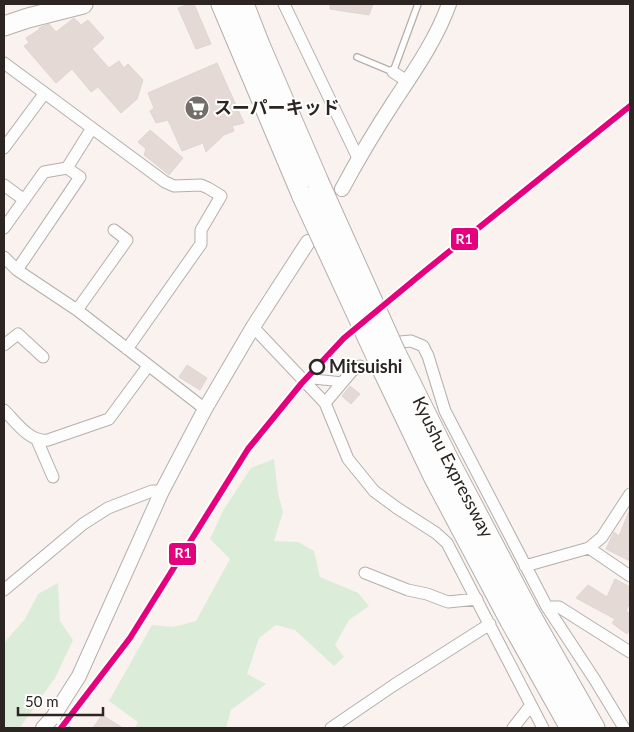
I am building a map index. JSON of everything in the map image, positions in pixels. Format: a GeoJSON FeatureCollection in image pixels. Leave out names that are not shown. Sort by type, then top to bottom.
{"type":"FeatureCollection","features":[{"type":"Feature","properties":{"kind":"highway"},"geometry":{"type":"LineString","coordinates":[[4,26],[84,4]]}},
{"type":"Feature","properties":{"kind":"highway","name":"Kyushu Expressway"},"geometry":{"type":"LineString","coordinates":[[222,4],[303,196],[393,354],[527,610],[594,728]]}},
{"type":"Feature","properties":{"kind":"highway","name":"Kyushu Expressway"},"geometry":{"type":"LineString","coordinates":[[243,4],[393,354],[439,484],[511,621],[572,728]]}},
{"type":"Feature","properties":{"kind":"street"},"geometry":{"type":"LineString","coordinates":[[284,4],[358,158]]}},
{"type":"Feature","properties":{"kind":"street"},"geometry":{"type":"LineString","coordinates":[[342,189],[358,158],[408,81],[442,21],[449,4]]}},
{"type":"Feature","properties":{"kind":"street"},"geometry":{"type":"LineString","coordinates":[[4,63],[165,182],[174,186],[189,187],[201,185],[221,196],[201,230],[201,244],[127,349]]}},
{"type":"Feature","properties":{"kind":"street"},"geometry":{"type":"LineString","coordinates":[[393,72],[408,81]]}},
{"type":"Feature","properties":{"kind":"street"},"geometry":{"type":"LineString","coordinates":[[4,148],[44,94]]}},
{"type":"Feature","properties":{"kind":"street"},"geometry":{"type":"LineString","coordinates":[[67,168],[92,128]]}},
{"type":"Feature","properties":{"kind":"street"},"geometry":{"type":"LineString","coordinates":[[4,228],[44,172],[67,168],[80,177],[17,270]]}},
{"type":"Feature","properties":{"kind":"street"},"geometry":{"type":"LineString","coordinates":[[4,185],[23,199]]}},
{"type":"Feature","properties":{"kind":"street"},"geometry":{"type":"LineString","coordinates":[[76,310],[126,240],[114,230]]}},
{"type":"Feature","properties":{"kind":"street"},"geometry":{"type":"LineString","coordinates":[[44,728],[53,718],[79,676],[162,491],[205,410],[253,327],[308,242]]}},
{"type":"Feature","properties":{"kind":"street"},"geometry":{"type":"LineString","coordinates":[[4,257],[17,270],[76,310],[205,410]]}},
{"type":"Feature","properties":{"kind":"street"},"geometry":{"type":"LineString","coordinates":[[253,327],[310,382],[323,401],[348,459],[374,491],[436,533],[447,543],[543,728]]}},
{"type":"Feature","properties":{"kind":"street"},"geometry":{"type":"LineString","coordinates":[[4,345],[18,334],[43,357]]}},
{"type":"Feature","properties":{"kind":"street"},"geometry":{"type":"LineString","coordinates":[[393,354],[411,341],[423,346],[428,356],[445,411],[525,566],[547,607],[624,728]]}},
{"type":"Feature","properties":{"kind":"street"},"geometry":{"type":"LineString","coordinates":[[4,410],[32,437],[37,440],[48,440],[109,419],[148,366]]}},
{"type":"Feature","properties":{"kind":"street"},"geometry":{"type":"LineString","coordinates":[[323,401],[352,371],[360,366]]}},
{"type":"Feature","properties":{"kind":"street"},"geometry":{"type":"LineString","coordinates":[[310,382],[343,382]]}},
{"type":"Feature","properties":{"kind":"street"},"geometry":{"type":"LineString","coordinates":[[37,440],[53,476]]}},
{"type":"Feature","properties":{"kind":"street"},"geometry":{"type":"LineString","coordinates":[[4,590],[83,524],[108,508],[152,491],[162,491]]}},
{"type":"Feature","properties":{"kind":"street"},"geometry":{"type":"LineString","coordinates":[[525,566],[589,548],[602,537],[630,494]]}},
{"type":"Feature","properties":{"kind":"street"},"geometry":{"type":"LineString","coordinates":[[618,513],[630,517]]}},
{"type":"Feature","properties":{"kind":"street"},"geometry":{"type":"LineString","coordinates":[[589,548],[630,576]]}},
{"type":"Feature","properties":{"kind":"street"},"geometry":{"type":"LineString","coordinates":[[366,573],[408,590],[427,594],[448,602],[477,599]]}},
{"type":"Feature","properties":{"kind":"street"},"geometry":{"type":"LineString","coordinates":[[547,607],[559,607],[630,652]]}},
{"type":"Feature","properties":{"kind":"street"},"geometry":{"type":"LineString","coordinates":[[331,728],[394,685],[490,624]]}},
{"type":"Feature","properties":{"kind":"street"},"geometry":{"type":"LineString","coordinates":[[513,728],[531,705]]}},
{"type":"Feature","properties":{"kind":"lane"},"geometry":{"type":"LineString","coordinates":[[357,57],[393,72],[418,4]]}},
{"type":"Feature","properties":{"kind":"lane"},"geometry":{"type":"LineString","coordinates":[[53,718],[66,728]]}},
{"type":"Feature","properties":{"kind":"green space"},"geometry":{"type":"Polygon","coordinates":[[[274,459],[278,493],[283,512],[274,541],[298,542],[314,551],[320,577],[358,593],[369,606],[349,620],[335,645],[344,657],[334,666],[295,630],[276,625],[259,638],[247,674],[266,684],[231,710],[226,728],[135,728],[138,722],[109,701],[152,625],[173,627],[196,621],[230,559],[210,539],[224,509],[251,468],[274,459]]]}},
{"type":"Feature","properties":{"kind":"green space"},"geometry":{"type":"Polygon","coordinates":[[[58,583],[60,621],[73,640],[55,678],[21,726],[19,728],[4,728],[4,643],[25,619],[38,594],[58,583]]]}},
{"type":"Feature","properties":{"kind":"building"},"geometry":{"type":"Polygon","coordinates":[[[194,4],[211,44],[196,49],[178,8],[194,4]]]}},
{"type":"Feature","properties":{"kind":"building"},"geometry":{"type":"Polygon","coordinates":[[[330,4],[373,4],[369,15],[330,9],[330,4]]]}},
{"type":"Feature","properties":{"kind":"building"},"geometry":{"type":"Polygon","coordinates":[[[74,18],[81,25],[88,20],[104,38],[92,49],[109,68],[119,61],[124,68],[128,64],[143,80],[137,99],[121,113],[98,87],[91,92],[72,69],[56,83],[24,46],[29,43],[26,38],[39,28],[49,24],[56,32],[74,18]]]}},
{"type":"Feature","properties":{"kind":"building"},"geometry":{"type":"Polygon","coordinates":[[[217,63],[244,123],[232,126],[234,131],[224,135],[206,152],[203,143],[182,151],[168,120],[156,123],[150,111],[154,108],[148,93],[217,63]]]}},
{"type":"Feature","properties":{"kind":"building"},"geometry":{"type":"Polygon","coordinates":[[[150,130],[183,158],[169,175],[144,155],[146,149],[138,142],[150,130]]]}},
{"type":"Feature","properties":{"kind":"building"},"geometry":{"type":"Polygon","coordinates":[[[187,365],[207,378],[200,390],[179,377],[187,365]]]}},
{"type":"Feature","properties":{"kind":"building"},"geometry":{"type":"Polygon","coordinates":[[[350,386],[360,394],[351,404],[342,396],[350,386]]]}},
{"type":"Feature","properties":{"kind":"building"},"geometry":{"type":"Polygon","coordinates":[[[630,509],[630,561],[606,549],[614,532],[619,536],[630,509]]]}},
{"type":"Feature","properties":{"kind":"building"},"geometry":{"type":"Polygon","coordinates":[[[615,579],[630,587],[630,602],[626,611],[630,614],[630,629],[627,634],[612,623],[615,619],[576,598],[588,585],[607,597],[615,579]]]}},
{"type":"Feature","properties":{"kind":"building"},"geometry":{"type":"Polygon","coordinates":[[[102,715],[123,728],[93,728],[102,715]]]}},
{"type":"Feature","properties":{"kind":"transit line","name":"R1"},"geometry":{"type":"LineString","coordinates":[[61,728],[130,638],[248,449],[301,384],[344,338],[630,106]]}},
{"type":"Feature","properties":{"kind":"place","name":"スーパーキッド"},"geometry":{"type":"Point","coordinates":[197,108]}},
{"type":"Feature","properties":{"kind":"place","name":"Mitsuishi"},"geometry":{"type":"Point","coordinates":[317,367]}}]}
